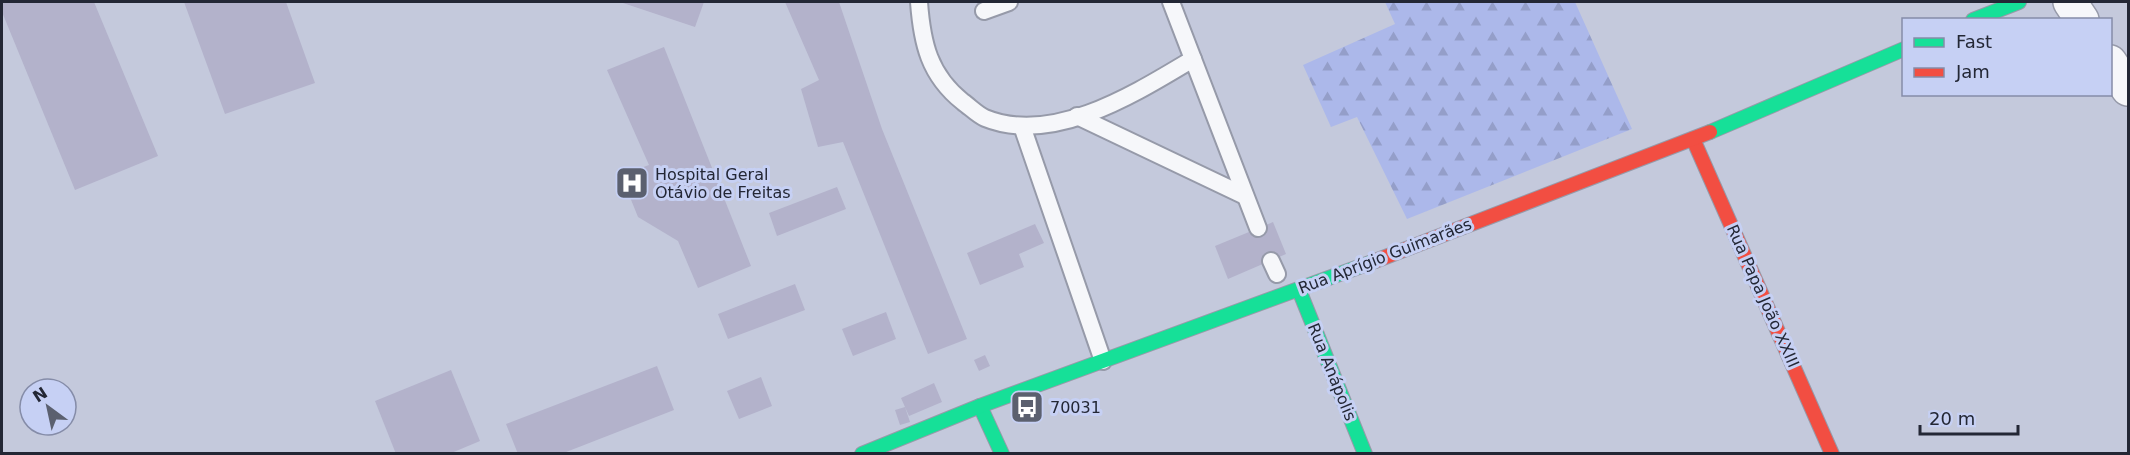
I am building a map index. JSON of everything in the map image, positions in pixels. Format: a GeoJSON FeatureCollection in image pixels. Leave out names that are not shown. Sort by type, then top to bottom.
{"type":"FeatureCollection","features":[{"type":"Feature","properties":{"kind":"street"},"geometry":{"type":"LineString","coordinates":[[1978,18],[2019,2]]}},
{"type":"Feature","properties":{"kind":"street"},"geometry":{"type":"LineString","coordinates":[[2070,2],[2081,18]]}},
{"type":"Feature","properties":{"kind":"street","name":"Rua Aprígio Guimarães"},"geometry":{"type":"LineString","coordinates":[[862,453],[980,406],[1103,361],[1283,280],[1693,139],[1902,50]]}},
{"type":"Feature","properties":{"kind":"street"},"geometry":{"type":"LineString","coordinates":[[2112,65],[2128,89]]}},
{"type":"Feature","properties":{"kind":"street","name":"Rua Papa João XXIII"},"geometry":{"type":"LineString","coordinates":[[1693,139],[1832,453]]}},
{"type":"Feature","properties":{"kind":"street","name":"Rua Anápolis"},"geometry":{"type":"LineString","coordinates":[[1283,280],[1365,453]]}},
{"type":"Feature","properties":{"kind":"street"},"geometry":{"type":"LineString","coordinates":[[980,406],[1002,453]]}},
{"type":"Feature","properties":{"kind":"lane"},"geometry":{"type":"LineString","coordinates":[[919,2],[922,33],[934,71],[956,96],[984,118],[1022,126],[1054,124],[1133,95],[1193,59]]}},
{"type":"Feature","properties":{"kind":"lane"},"geometry":{"type":"LineString","coordinates":[[984,11],[1009,2]]}},
{"type":"Feature","properties":{"kind":"lane"},"geometry":{"type":"LineString","coordinates":[[1171,2],[1258,228]]}},
{"type":"Feature","properties":{"kind":"lane"},"geometry":{"type":"LineString","coordinates":[[1077,116],[1245,196]]}},
{"type":"Feature","properties":{"kind":"lane"},"geometry":{"type":"LineString","coordinates":[[1022,126],[1103,361]]}},
{"type":"Feature","properties":{"kind":"green space"},"geometry":{"type":"Polygon","coordinates":[[[1385,2],[1575,2],[1632,129],[1407,219],[1357,117],[1331,127],[1303,65],[1395,24],[1385,2]]]}},
{"type":"Feature","properties":{"kind":"building"},"geometry":{"type":"Polygon","coordinates":[[[2,2],[94,2],[158,156],[75,190],[2,12],[2,2]]]}},
{"type":"Feature","properties":{"kind":"building"},"geometry":{"type":"Polygon","coordinates":[[[184,2],[286,2],[315,83],[225,114],[184,2]]]}},
{"type":"Feature","properties":{"kind":"building"},"geometry":{"type":"Polygon","coordinates":[[[620,2],[704,2],[695,27],[620,2]]]}},
{"type":"Feature","properties":{"kind":"building"},"geometry":{"type":"Polygon","coordinates":[[[785,2],[839,2],[882,129],[967,339],[928,354],[843,142],[818,147],[801,89],[819,80],[785,2]]]}},
{"type":"Feature","properties":{"kind":"building"},"geometry":{"type":"Polygon","coordinates":[[[664,47],[751,266],[698,288],[678,241],[638,217],[621,175],[649,165],[607,70],[664,47]]]}},
{"type":"Feature","properties":{"kind":"building"},"geometry":{"type":"Polygon","coordinates":[[[837,187],[846,209],[777,236],[769,213],[837,187]]]}},
{"type":"Feature","properties":{"kind":"building"},"geometry":{"type":"Polygon","coordinates":[[[1273,222],[1286,254],[1228,279],[1215,246],[1273,222]]]}},
{"type":"Feature","properties":{"kind":"building"},"geometry":{"type":"Polygon","coordinates":[[[1035,224],[1044,243],[1019,254],[1024,267],[980,285],[967,253],[1035,224]]]}},
{"type":"Feature","properties":{"kind":"building"},"geometry":{"type":"Polygon","coordinates":[[[795,284],[805,310],[728,339],[718,314],[795,284]]]}},
{"type":"Feature","properties":{"kind":"building"},"geometry":{"type":"Polygon","coordinates":[[[886,312],[896,339],[853,356],[842,329],[886,312]]]}},
{"type":"Feature","properties":{"kind":"building"},"geometry":{"type":"Polygon","coordinates":[[[985,355],[990,366],[979,371],[974,360],[985,355]]]}},
{"type":"Feature","properties":{"kind":"building"},"geometry":{"type":"Polygon","coordinates":[[[657,366],[674,410],[561,454],[518,454],[506,424],[657,366]]]}},
{"type":"Feature","properties":{"kind":"building"},"geometry":{"type":"Polygon","coordinates":[[[451,370],[480,441],[449,454],[396,454],[375,401],[451,370]]]}},
{"type":"Feature","properties":{"kind":"building"},"geometry":{"type":"Polygon","coordinates":[[[761,377],[772,406],[739,419],[727,391],[761,377]]]}},
{"type":"Feature","properties":{"kind":"building"},"geometry":{"type":"Polygon","coordinates":[[[934,383],[942,402],[909,416],[901,398],[934,383]]]}},
{"type":"Feature","properties":{"kind":"building"},"geometry":{"type":"Polygon","coordinates":[[[905,407],[910,422],[900,425],[895,410],[905,407]]]}},
{"type":"Feature","properties":{"kind":"traffic: fast"},"geometry":{"type":"LineString","coordinates":[[1978,18],[2019,2]]}},
{"type":"Feature","properties":{"kind":"traffic: fast"},"geometry":{"type":"LineString","coordinates":[[1710,132],[1902,50]]}},
{"type":"Feature","properties":{"kind":"traffic: fast"},"geometry":{"type":"LineString","coordinates":[[862,454],[980,406],[1375,261]]}},
{"type":"Feature","properties":{"kind":"traffic: fast"},"geometry":{"type":"LineString","coordinates":[[1299,290],[1365,454]]}},
{"type":"Feature","properties":{"kind":"traffic: fast"},"geometry":{"type":"LineString","coordinates":[[980,406],[1002,454]]}},
{"type":"Feature","properties":{"kind":"traffic: jam"},"geometry":{"type":"LineString","coordinates":[[1375,261],[1710,132]]}},
{"type":"Feature","properties":{"kind":"traffic: jam"},"geometry":{"type":"LineString","coordinates":[[1693,139],[1832,454]]}},
{"type":"Feature","properties":{"kind":"place","name":"Hospital Geral Otávio de Freitas"},"geometry":{"type":"Point","coordinates":[632,183]}},
{"type":"Feature","properties":{"kind":"place","name":"70031"},"geometry":{"type":"Point","coordinates":[1027,407]}}]}
